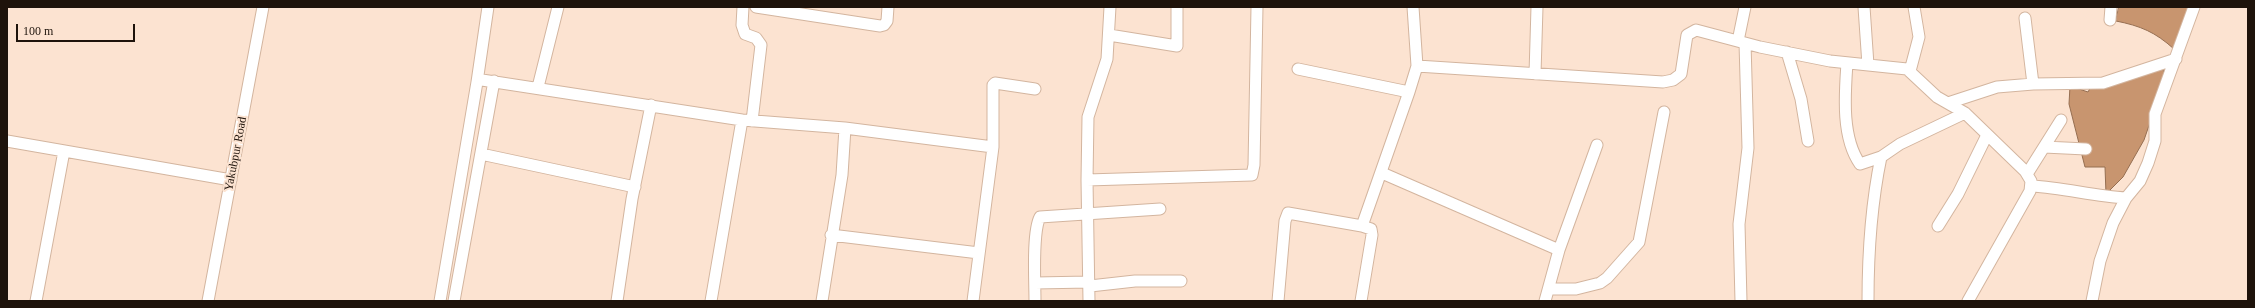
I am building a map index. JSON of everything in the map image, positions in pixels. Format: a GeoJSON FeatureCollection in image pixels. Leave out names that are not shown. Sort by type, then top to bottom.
{"type":"FeatureCollection","features":[{"type":"Feature","properties":{"kind":"street","name":"Yakubpur Road"},"geometry":{"type":"LineString","coordinates":[[208,301],[263,7]]}},
{"type":"Feature","properties":{"kind":"street"},"geometry":{"type":"LineString","coordinates":[[440,301],[477,82],[488,7]]}},
{"type":"Feature","properties":{"kind":"street"},"geometry":{"type":"LineString","coordinates":[[538,87],[558,7]]}},
{"type":"Feature","properties":{"kind":"street"},"geometry":{"type":"LineString","coordinates":[[711,301],[761,45],[756,38],[745,34],[742,25],[743,7]]}},
{"type":"Feature","properties":{"kind":"street"},"geometry":{"type":"LineString","coordinates":[[756,7],[880,26],[884,25],[887,21],[888,7]]}},
{"type":"Feature","properties":{"kind":"street"},"geometry":{"type":"LineString","coordinates":[[1089,301],[1086,180],[1088,117],[1108,59],[1110,7]]}},
{"type":"Feature","properties":{"kind":"street"},"geometry":{"type":"LineString","coordinates":[[1109,35],[1177,46],[1177,7]]}},
{"type":"Feature","properties":{"kind":"street"},"geometry":{"type":"LineString","coordinates":[[1086,180],[1252,175],[1254,165],[1257,7]]}},
{"type":"Feature","properties":{"kind":"street"},"geometry":{"type":"LineString","coordinates":[[1362,226],[1410,92],[1417,66],[1413,7]]}},
{"type":"Feature","properties":{"kind":"street"},"geometry":{"type":"LineString","coordinates":[[1536,74],[1537,7]]}},
{"type":"Feature","properties":{"kind":"street"},"geometry":{"type":"LineString","coordinates":[[1741,301],[1739,224],[1748,148],[1741,42],[1746,7]]}},
{"type":"Feature","properties":{"kind":"street"},"geometry":{"type":"LineString","coordinates":[[1864,7],[1868,65]]}},
{"type":"Feature","properties":{"kind":"street"},"geometry":{"type":"LineString","coordinates":[[1910,71],[1918,41],[1914,7]]}},
{"type":"Feature","properties":{"kind":"street"},"geometry":{"type":"LineString","coordinates":[[2110,20],[2111,7]]}},
{"type":"Feature","properties":{"kind":"street"},"geometry":{"type":"LineString","coordinates":[[2092,301],[2101,257],[2113,223],[2126,198],[2138,186],[2148,163],[2154,142],[2155,114],[2194,7]]}},
{"type":"Feature","properties":{"kind":"street"},"geometry":{"type":"LineString","coordinates":[[2025,18],[2032,84]]}},
{"type":"Feature","properties":{"kind":"street"},"geometry":{"type":"LineString","coordinates":[[1417,66],[1663,82],[1673,80],[1681,74],[1685,38],[1689,32],[1696,30],[1787,52],[1847,63],[1901,68],[1910,71],[1934,94],[1965,113],[2027,174],[2032,186],[2002,244],[1968,301]]}},
{"type":"Feature","properties":{"kind":"street"},"geometry":{"type":"LineString","coordinates":[[1787,52],[1801,99],[1808,141]]}},
{"type":"Feature","properties":{"kind":"street"},"geometry":{"type":"LineString","coordinates":[[1948,103],[1990,88],[2032,84],[2103,83],[2176,59]]}},
{"type":"Feature","properties":{"kind":"street"},"geometry":{"type":"LineString","coordinates":[[1847,63],[1845,105],[1849,135],[1857,160],[1860,164],[1865,164],[1881,157],[1900,144],[1965,113]]}},
{"type":"Feature","properties":{"kind":"street"},"geometry":{"type":"LineString","coordinates":[[1298,69],[1410,92]]}},
{"type":"Feature","properties":{"kind":"street"},"geometry":{"type":"LineString","coordinates":[[477,82],[482,80],[538,87],[747,120],[845,128],[993,147]]}},
{"type":"Feature","properties":{"kind":"street"},"geometry":{"type":"LineString","coordinates":[[454,301],[494,81]]}},
{"type":"Feature","properties":{"kind":"street"},"geometry":{"type":"LineString","coordinates":[[973,301],[993,147],[993,84],[1036,89]]}},
{"type":"Feature","properties":{"kind":"street"},"geometry":{"type":"LineString","coordinates":[[617,301],[635,187],[651,105]]}},
{"type":"Feature","properties":{"kind":"street"},"geometry":{"type":"LineString","coordinates":[[1549,289],[1576,289],[1600,283],[1607,278],[1639,242],[1664,112]]}},
{"type":"Feature","properties":{"kind":"street"},"geometry":{"type":"LineString","coordinates":[[2027,174],[2061,120]]}},
{"type":"Feature","properties":{"kind":"street"},"geometry":{"type":"LineString","coordinates":[[822,301],[831,235],[842,175],[845,128]]}},
{"type":"Feature","properties":{"kind":"street"},"geometry":{"type":"LineString","coordinates":[[1938,226],[1958,194],[1987,135]]}},
{"type":"Feature","properties":{"kind":"street"},"geometry":{"type":"LineString","coordinates":[[7,141],[231,180]]}},
{"type":"Feature","properties":{"kind":"street"},"geometry":{"type":"LineString","coordinates":[[1545,301],[1559,250],[1597,146]]}},
{"type":"Feature","properties":{"kind":"street"},"geometry":{"type":"LineString","coordinates":[[2044,147],[2086,148]]}},
{"type":"Feature","properties":{"kind":"street"},"geometry":{"type":"LineString","coordinates":[[36,301],[64,151]]}},
{"type":"Feature","properties":{"kind":"street"},"geometry":{"type":"LineString","coordinates":[[481,154],[635,187]]}},
{"type":"Feature","properties":{"kind":"street"},"geometry":{"type":"LineString","coordinates":[[1868,301],[1868,256],[1876,179],[1881,157]]}},
{"type":"Feature","properties":{"kind":"street"},"geometry":{"type":"LineString","coordinates":[[1382,173],[1559,250]]}},
{"type":"Feature","properties":{"kind":"street"},"geometry":{"type":"LineString","coordinates":[[2032,186],[2074,190],[2102,196],[2126,198]]}},
{"type":"Feature","properties":{"kind":"street"},"geometry":{"type":"LineString","coordinates":[[1035,301],[1038,226],[1040,217],[1160,209]]}},
{"type":"Feature","properties":{"kind":"street"},"geometry":{"type":"LineString","coordinates":[[1278,301],[1285,221],[1288,213],[1370,228],[1372,236],[1361,301]]}},
{"type":"Feature","properties":{"kind":"street"},"geometry":{"type":"LineString","coordinates":[[831,235],[979,253]]}},
{"type":"Feature","properties":{"kind":"street"},"geometry":{"type":"LineString","coordinates":[[1035,283],[1089,284],[1135,281],[1181,281]]}},
{"type":"Feature","properties":{"kind":"shaded area"},"geometry":{"type":"Polygon","coordinates":[[[2119,7],[2191,7],[2174,49],[2147,30],[2116,21],[2119,7]]]}},
{"type":"Feature","properties":{"kind":"shaded area"},"geometry":{"type":"Polygon","coordinates":[[[2162,68],[2166,76],[2144,140],[2123,177],[2106,194],[2105,167],[2085,167],[2069,104],[2070,86],[2088,92],[2093,83],[2162,68]]]}}]}
